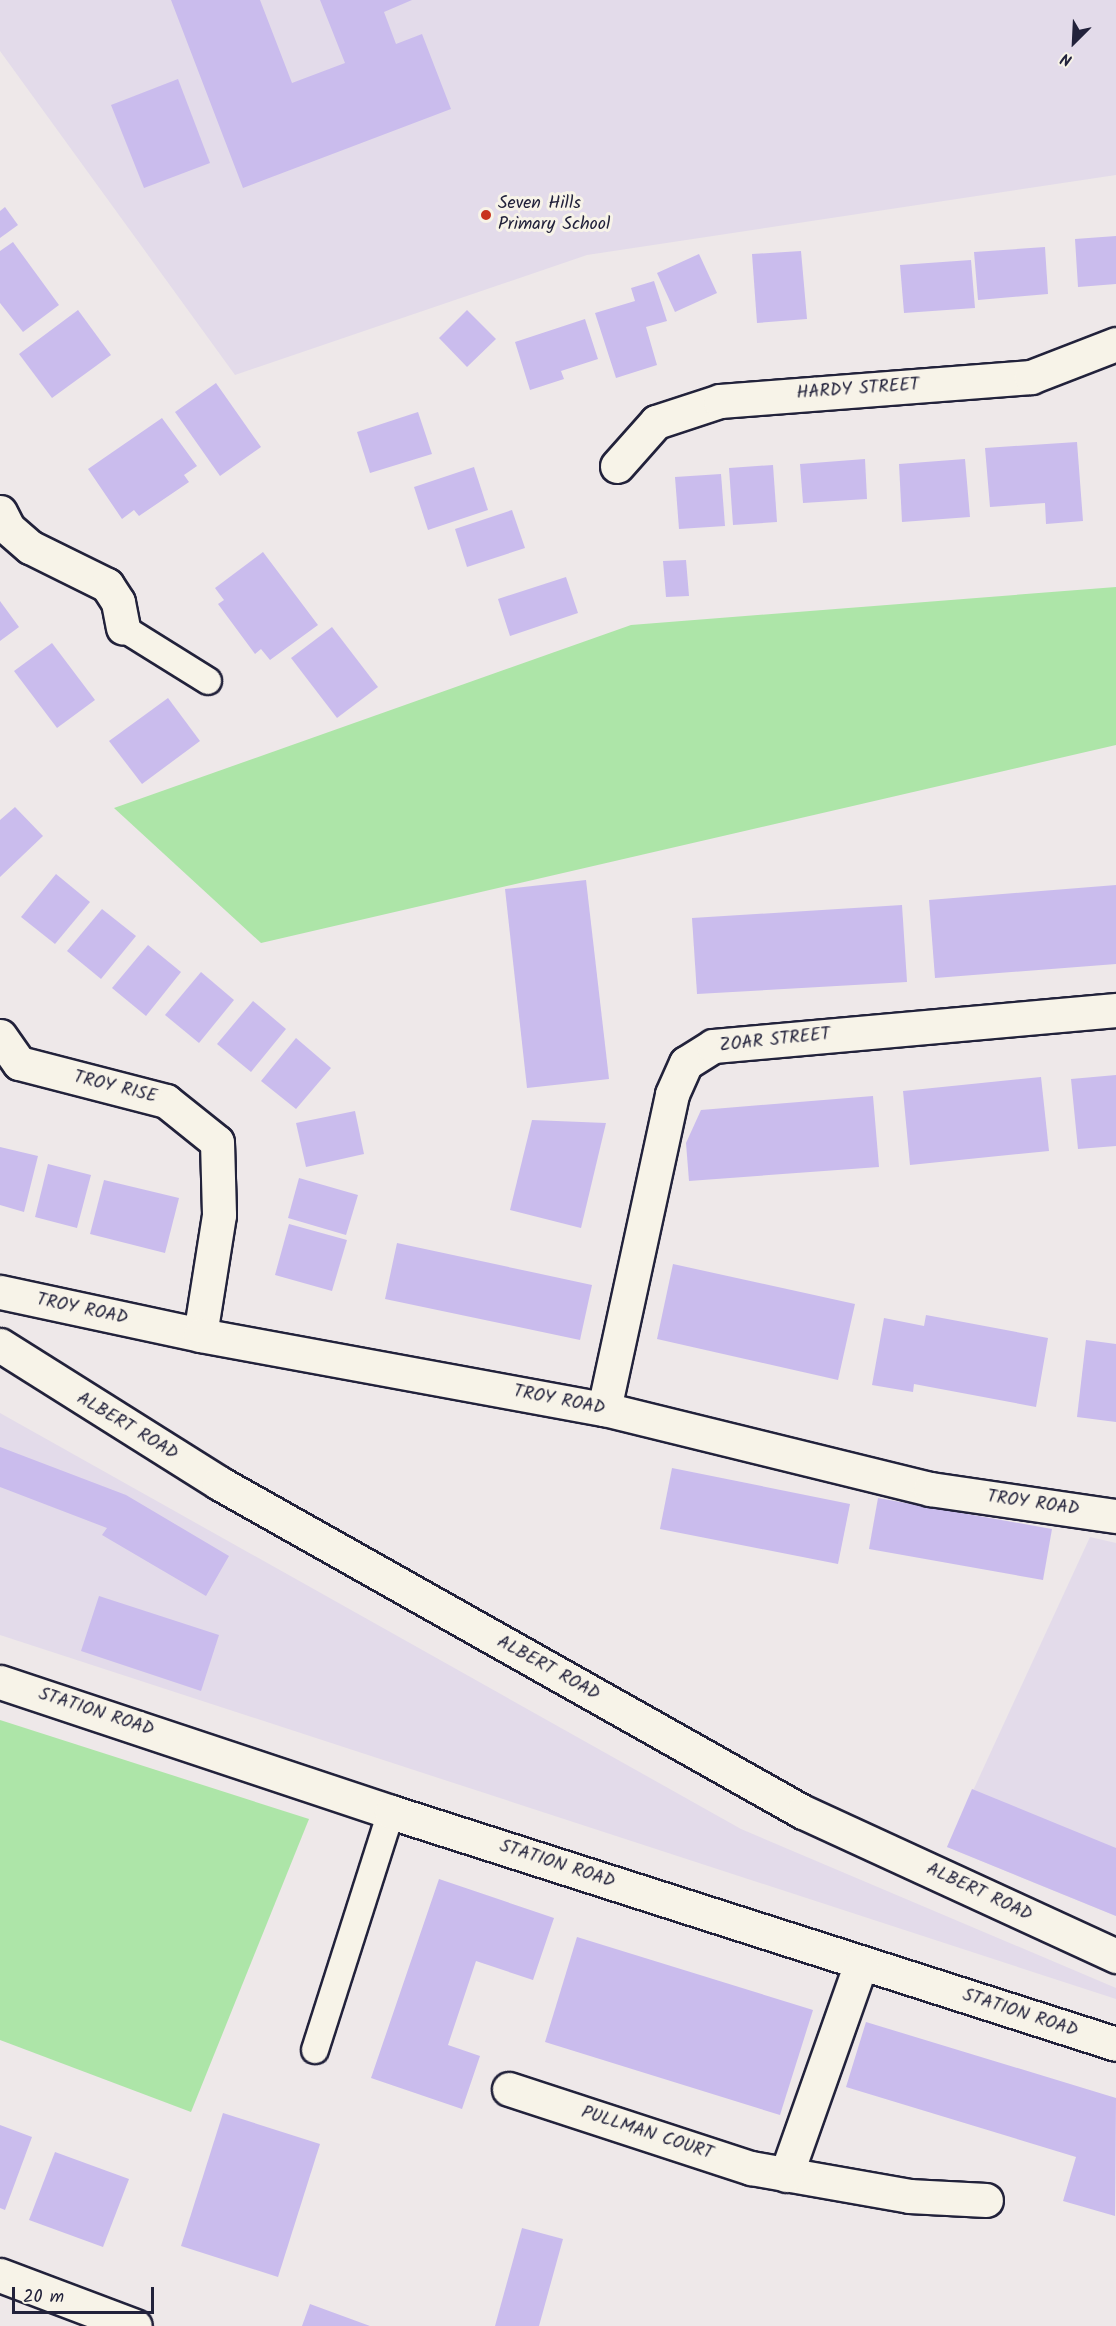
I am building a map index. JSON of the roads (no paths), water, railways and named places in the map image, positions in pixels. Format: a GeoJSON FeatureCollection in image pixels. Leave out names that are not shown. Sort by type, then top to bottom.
{"type":"FeatureCollection","features":[{"type":"Feature","properties":{"kind":"street","name":"HARDY STREET"},"geometry":{"type":"LineString","coordinates":[[617,466],[657,422],[720,401],[1030,377],[1116,344]]}},
{"type":"Feature","properties":{"kind":"street"},"geometry":{"type":"LineString","coordinates":[[0,512],[8,528],[30,547],[107,585],[118,602],[123,628]]}},
{"type":"Feature","properties":{"kind":"street","name":"ZOAR STREET"},"geometry":{"type":"LineString","coordinates":[[604,1409],[672,1094],[686,1063],[713,1046],[1116,1010]]}},
{"type":"Feature","properties":{"kind":"street","name":"TROY RISE"},"geometry":{"type":"LineString","coordinates":[[0,1036],[19,1063],[166,1101],[217,1142],[219,1215],[200,1335]]}},
{"type":"Feature","properties":{"kind":"street","name":"TROY ROAD"},"geometry":{"type":"LineString","coordinates":[[0,1292],[200,1335],[604,1409],[930,1489],[1116,1516]]}},
{"type":"Feature","properties":{"kind":"street","name":"ALBERT ROAD"},"geometry":{"type":"LineString","coordinates":[[0,1346],[219,1483],[803,1812],[1116,1956]]}},
{"type":"Feature","properties":{"kind":"street","name":"STATION ROAD"},"geometry":{"type":"LineString","coordinates":[[0,1682],[391,1812],[1116,2044]]}},
{"type":"Feature","properties":{"kind":"street"},"geometry":{"type":"LineString","coordinates":[[786,2175],[861,1963]]}},
{"type":"Feature","properties":{"kind":"street","name":"PULLMAN COURT"},"geometry":{"type":"LineString","coordinates":[[509,2089],[751,2168],[909,2196],[986,2200]]}},
{"type":"Feature","properties":{"kind":"street"},"geometry":{"type":"LineString","coordinates":[[0,2275],[116,2323]]}},
{"type":"Feature","properties":{"kind":"lane"},"geometry":{"type":"LineString","coordinates":[[123,628],[207,681]]}},
{"type":"Feature","properties":{"kind":"lane"},"geometry":{"type":"LineString","coordinates":[[315,2050],[391,1812]]}},
{"type":"Feature","properties":{"kind":"place","name":"Seven Hills Primary School"},"geometry":{"type":"Point","coordinates":[486,215]}}]}
